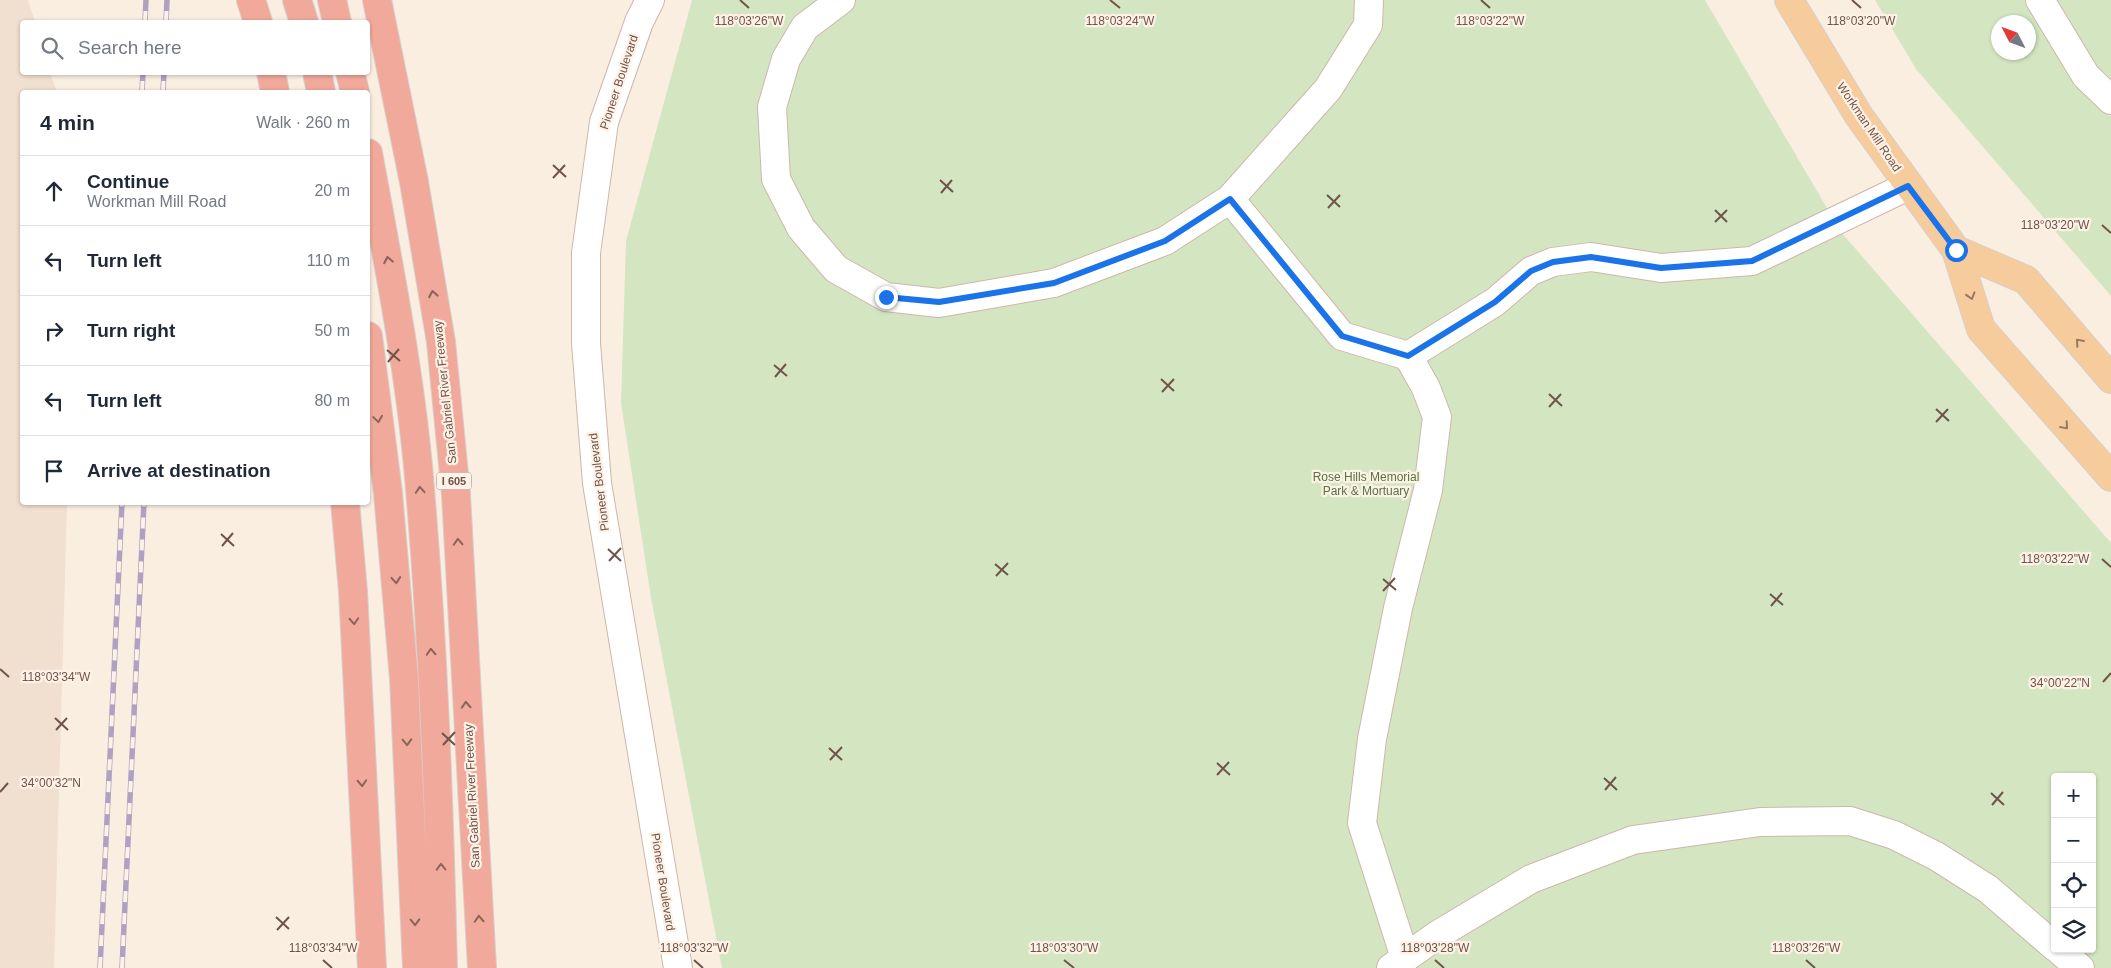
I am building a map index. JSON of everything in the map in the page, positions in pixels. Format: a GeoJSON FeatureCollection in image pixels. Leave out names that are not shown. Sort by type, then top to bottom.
{"type":"FeatureCollection","features":[{"type":"Feature","properties":{"kind":"highway"},"geometry":{"type":"LineString","coordinates":[[252,0],[257,20]]}},
{"type":"Feature","properties":{"kind":"highway"},"geometry":{"type":"LineString","coordinates":[[297,0],[303,20]]}},
{"type":"Feature","properties":{"kind":"highway"},"geometry":{"type":"LineString","coordinates":[[332,0],[337,20]]}},
{"type":"Feature","properties":{"kind":"highway","name":"San Gabriel River Freeway"},"geometry":{"type":"LineString","coordinates":[[376,0],[414,182],[441,342],[456,495],[482,968]]}},
{"type":"Feature","properties":{"kind":"highway"},"geometry":{"type":"LineString","coordinates":[[272,75],[276,90]]}},
{"type":"Feature","properties":{"kind":"highway"},"geometry":{"type":"LineString","coordinates":[[318,75],[321,90]]}},
{"type":"Feature","properties":{"kind":"highway"},"geometry":{"type":"LineString","coordinates":[[351,75],[354,90]]}},
{"type":"Feature","properties":{"kind":"highway"},"geometry":{"type":"LineString","coordinates":[[370,164],[394,293],[418,464],[431,640],[443,968]]}},
{"type":"Feature","properties":{"kind":"highway"},"geometry":{"type":"LineString","coordinates":[[370,352],[388,493],[404,679],[417,968]]}},
{"type":"Feature","properties":{"kind":"highway"},"geometry":{"type":"LineString","coordinates":[[346,505],[353,591],[372,968]]}},
{"type":"Feature","properties":{"kind":"main road","name":"Workman Mill Road"},"geometry":{"type":"LineString","coordinates":[[1789,0],[1859,116],[1956,250],[1981,329],[2111,478]]}},
{"type":"Feature","properties":{"kind":"main road","name":"Workman Mill Road"},"geometry":{"type":"LineString","coordinates":[[1956,250],[2026,280],[2111,379]]}},
{"type":"Feature","properties":{"kind":"street","name":"Pioneer Boulevard"},"geometry":{"type":"LineString","coordinates":[[650,0],[639,22],[604,122],[586,253],[586,344],[597,483],[678,968]]}},
{"type":"Feature","properties":{"kind":"street"},"geometry":{"type":"LineString","coordinates":[[841,0],[805,27],[786,59],[772,107],[776,179],[801,228],[836,269],[886,297],[939,302],[1054,283],[1165,241],[1230,199],[1328,89],[1368,25],[1369,0]]}},
{"type":"Feature","properties":{"kind":"street"},"geometry":{"type":"LineString","coordinates":[[2040,0],[2086,76],[2111,100]]}},
{"type":"Feature","properties":{"kind":"street"},"geometry":{"type":"LineString","coordinates":[[1408,356],[1495,302],[1531,271],[1553,262],[1591,257],[1661,268],[1752,261],[1908,186]]}},
{"type":"Feature","properties":{"kind":"street"},"geometry":{"type":"LineString","coordinates":[[1230,199],[1342,336],[1408,356],[1426,388],[1437,416],[1428,490],[1398,608],[1372,739],[1362,824],[1398,963],[1439,934],[1531,879],[1634,840],[1760,822],[1850,821],[1894,835],[1936,856],[1988,889],[2051,944]]}},
{"type":"Feature","properties":{"kind":"street"},"geometry":{"type":"LineString","coordinates":[[2062,953],[2080,968]]}},
{"type":"Feature","properties":{"kind":"shaded area"},"geometry":{"type":"Polygon","coordinates":[[[0,0],[28,0],[34,20],[20,20],[20,75],[51,75],[56,90],[20,90],[20,505],[67,505],[54,968],[0,968],[0,0]]]}},
{"type":"Feature","properties":{"kind":"green space","name":"Rose Hills Memorial Park & Mortuary"},"geometry":{"type":"Polygon","coordinates":[[[692,0],[1705,0],[1841,232],[2111,543],[2111,968],[722,968],[651,598],[621,403],[626,241],[692,0]]]}},
{"type":"Feature","properties":{"kind":"green space"},"geometry":{"type":"Polygon","coordinates":[[[1875,0],[2111,0],[2111,296],[1916,69],[1875,0]]]}},
{"type":"Feature","properties":{"kind":"railway"},"geometry":{"type":"LineString","coordinates":[[145,20],[146,0]]}},
{"type":"Feature","properties":{"kind":"railway"},"geometry":{"type":"LineString","coordinates":[[166,20],[167,0]]}},
{"type":"Feature","properties":{"kind":"railway"},"geometry":{"type":"LineString","coordinates":[[142,90],[143,75]]}},
{"type":"Feature","properties":{"kind":"railway"},"geometry":{"type":"LineString","coordinates":[[163,90],[164,75]]}},
{"type":"Feature","properties":{"kind":"railway"},"geometry":{"type":"LineString","coordinates":[[100,968],[122,505]]}},
{"type":"Feature","properties":{"kind":"railway"},"geometry":{"type":"LineString","coordinates":[[122,968],[144,505]]}},
{"type":"Feature","properties":{"kind":"route"},"geometry":{"type":"LineString","coordinates":[[886,297],[939,302],[1054,283],[1165,241],[1230,199],[1244,219],[1342,336],[1408,356],[1495,302],[1531,271],[1553,262],[1591,257],[1661,268],[1752,261],[1908,186],[1956,250]]}}]}
